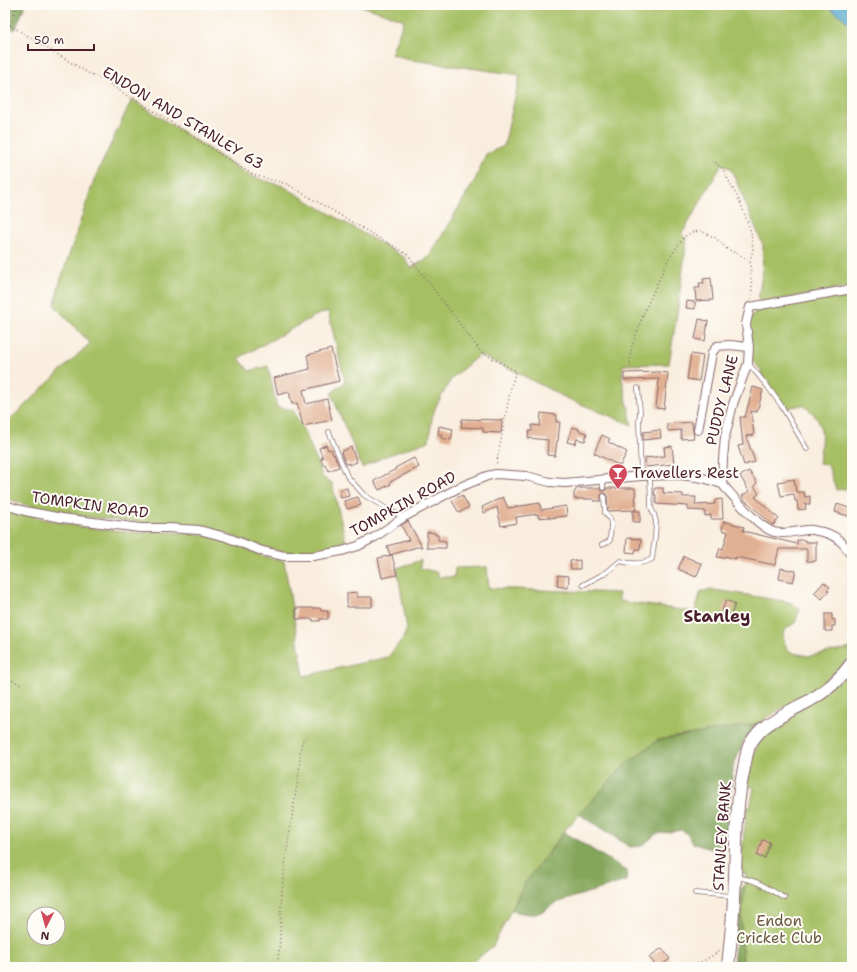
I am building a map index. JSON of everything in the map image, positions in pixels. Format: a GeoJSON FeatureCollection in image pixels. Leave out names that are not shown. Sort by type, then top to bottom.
{"type":"FeatureCollection","features":[{"type":"Feature","properties":{"kind":"street"},"geometry":{"type":"LineString","coordinates":[[750,307],[852,289]]}},
{"type":"Feature","properties":{"kind":"street","name":"PUDDY LANE"},"geometry":{"type":"LineString","coordinates":[[722,484],[725,437],[733,404],[748,363],[749,347],[746,324],[750,307]]}},
{"type":"Feature","properties":{"kind":"street","name":"PUDDY LANE"},"geometry":{"type":"LineString","coordinates":[[698,430],[712,353],[717,346],[730,345],[749,347]]}},
{"type":"Feature","properties":{"kind":"street","name":"TOMPKIN ROAD"},"geometry":{"type":"LineString","coordinates":[[5,504],[25,511],[62,518],[140,528],[199,530],[226,537],[262,551],[284,556],[313,556],[342,552],[358,546],[375,537],[404,517],[460,487],[496,474],[526,476],[550,482],[603,484],[641,476],[680,475],[703,478],[722,484]]}},
{"type":"Feature","properties":{"kind":"street"},"geometry":{"type":"LineString","coordinates":[[722,484],[764,528],[784,534],[810,529],[825,532],[837,538],[852,557]]}},
{"type":"Feature","properties":{"kind":"street","name":"STANLEY BANK"},"geometry":{"type":"LineString","coordinates":[[728,967],[734,897],[736,822],[739,793],[749,746],[762,729],[791,709],[810,701],[825,690],[837,680],[852,663]]}},
{"type":"Feature","properties":{"kind":"lane"},"geometry":{"type":"LineString","coordinates":[[748,363],[768,387],[808,449]]}},
{"type":"Feature","properties":{"kind":"lane"},"geometry":{"type":"LineString","coordinates":[[638,388],[641,476]]}},
{"type":"Feature","properties":{"kind":"lane"},"geometry":{"type":"LineString","coordinates":[[329,432],[347,476],[364,495],[404,517]]}},
{"type":"Feature","properties":{"kind":"lane"},"geometry":{"type":"LineString","coordinates":[[583,585],[608,572],[620,561],[633,564],[647,562],[652,559],[656,522],[651,508],[650,476]]}},
{"type":"Feature","properties":{"kind":"lane"},"geometry":{"type":"LineString","coordinates":[[602,545],[610,540],[611,524],[610,519],[605,513],[604,496]]}},
{"type":"Feature","properties":{"kind":"lane"},"geometry":{"type":"LineString","coordinates":[[735,878],[751,879],[785,898]]}},
{"type":"Feature","properties":{"kind":"lane"},"geometry":{"type":"LineString","coordinates":[[695,894],[734,897]]}},
{"type":"Feature","properties":{"kind":"path"},"geometry":{"type":"LineString","coordinates":[[5,25],[10,25],[16,5]]}},
{"type":"Feature","properties":{"kind":"path","name":"ENDON AND STANLEY 63"},"geometry":{"type":"LineString","coordinates":[[10,25],[88,73],[103,79],[253,175],[287,184],[408,255],[481,352],[516,370],[511,387],[496,465],[496,474]]}},
{"type":"Feature","properties":{"kind":"path"},"geometry":{"type":"LineString","coordinates":[[712,160],[722,168],[741,204],[751,232],[753,250],[750,261],[752,291],[750,307]]}},
{"type":"Feature","properties":{"kind":"path"},"geometry":{"type":"LineString","coordinates":[[630,367],[631,348],[645,310],[668,260],[684,237],[692,232],[701,231],[716,238],[727,249],[750,261]]}},
{"type":"Feature","properties":{"kind":"path"},"geometry":{"type":"LineString","coordinates":[[5,677],[22,685]]}},
{"type":"Feature","properties":{"kind":"path"},"geometry":{"type":"LineString","coordinates":[[277,967],[282,891],[302,744],[305,737]]}},
{"type":"Feature","properties":{"kind":"path"},"geometry":{"type":"LineString","coordinates":[[690,967],[705,960],[730,944]]}},
{"type":"Feature","properties":{"kind":"green space"},"geometry":{"type":"Polygon","coordinates":[[[5,5],[25,5],[15,30],[5,24],[5,5]]]}},
{"type":"Feature","properties":{"kind":"green space"},"geometry":{"type":"Polygon","coordinates":[[[359,5],[826,5],[852,25],[852,287],[765,302],[758,300],[762,274],[763,245],[731,169],[722,164],[681,234],[687,239],[669,364],[623,365],[622,378],[632,425],[566,398],[479,355],[452,378],[436,406],[432,418],[429,441],[383,457],[362,468],[331,393],[345,382],[328,311],[315,316],[239,358],[249,371],[268,366],[277,407],[293,410],[307,437],[323,478],[332,483],[347,546],[318,553],[293,553],[261,547],[226,534],[195,526],[152,524],[69,515],[35,508],[5,498],[5,424],[90,343],[55,306],[58,288],[94,180],[132,99],[250,176],[283,186],[405,258],[411,268],[429,257],[475,180],[486,154],[504,146],[520,75],[412,60],[391,54],[404,20],[359,5]]]}},
{"type":"Feature","properties":{"kind":"green space"},"geometry":{"type":"Polygon","coordinates":[[[846,296],[848,305],[852,305],[852,488],[836,490],[828,465],[819,464],[821,438],[820,424],[811,412],[803,405],[792,407],[787,410],[763,377],[761,370],[752,361],[749,322],[751,316],[757,310],[846,296]]]}},
{"type":"Feature","properties":{"kind":"green space"},"geometry":{"type":"Polygon","coordinates":[[[5,508],[44,519],[82,527],[143,533],[153,531],[199,534],[229,542],[263,556],[284,561],[304,676],[388,657],[403,638],[407,629],[397,568],[421,560],[420,568],[437,572],[438,577],[454,577],[455,568],[487,567],[489,588],[619,593],[619,601],[695,612],[701,591],[713,590],[729,592],[789,602],[800,609],[795,623],[788,627],[783,633],[787,649],[793,653],[809,656],[852,648],[846,662],[804,699],[782,708],[759,723],[658,740],[626,764],[565,830],[525,883],[493,946],[467,967],[5,967],[5,508]]]}},
{"type":"Feature","properties":{"kind":"green space","name":"Endon Cricket Club"},"geometry":{"type":"Polygon","coordinates":[[[852,672],[852,967],[743,967],[741,919],[746,874],[740,871],[747,807],[750,808],[754,788],[746,784],[749,766],[760,739],[784,718],[852,672]]]}},
{"type":"Feature","properties":{"kind":"green space"},"geometry":{"type":"Polygon","coordinates":[[[759,723],[744,741],[733,767],[730,798],[731,834],[725,842],[712,849],[694,844],[688,835],[682,830],[656,834],[642,846],[630,847],[579,814],[626,764],[658,740],[759,723]]]}},
{"type":"Feature","properties":{"kind":"green space"},"geometry":{"type":"Polygon","coordinates":[[[564,832],[627,871],[626,881],[555,903],[544,911],[536,914],[511,911],[525,883],[564,832]]]}},
{"type":"Feature","properties":{"kind":"green space"},"geometry":{"type":"Polygon","coordinates":[[[745,885],[741,919],[743,967],[733,967],[740,889],[745,885]]]}},
{"type":"Feature","properties":{"kind":"water"},"geometry":{"type":"Polygon","coordinates":[[[826,5],[852,5],[852,25],[826,5]]]}},
{"type":"Feature","properties":{"kind":"building"},"geometry":{"type":"Polygon","coordinates":[[[711,278],[713,300],[696,301],[695,288],[700,288],[699,283],[704,283],[703,279],[711,278]]]}},
{"type":"Feature","properties":{"kind":"building"},"geometry":{"type":"Polygon","coordinates":[[[687,301],[695,302],[695,309],[686,308],[687,301]]]}},
{"type":"Feature","properties":{"kind":"building"},"geometry":{"type":"Polygon","coordinates":[[[699,319],[708,321],[705,341],[695,339],[699,319]]]}},
{"type":"Feature","properties":{"kind":"building"},"geometry":{"type":"Polygon","coordinates":[[[331,349],[339,381],[303,390],[306,404],[327,399],[332,420],[303,426],[297,403],[292,404],[289,392],[278,395],[274,378],[310,369],[307,355],[331,349]]]}},
{"type":"Feature","properties":{"kind":"building"},"geometry":{"type":"Polygon","coordinates":[[[691,354],[703,356],[699,381],[687,379],[691,354]]]}},
{"type":"Feature","properties":{"kind":"building"},"geometry":{"type":"Polygon","coordinates":[[[624,373],[668,373],[664,409],[656,408],[659,379],[624,380],[624,373]]]}},
{"type":"Feature","properties":{"kind":"building"},"geometry":{"type":"Polygon","coordinates":[[[753,387],[763,390],[757,412],[751,411],[754,435],[746,436],[755,462],[744,465],[738,446],[743,445],[740,417],[745,417],[753,387]]]}},
{"type":"Feature","properties":{"kind":"building"},"geometry":{"type":"Polygon","coordinates":[[[541,413],[557,415],[556,422],[560,422],[555,456],[547,455],[548,440],[528,438],[529,431],[532,431],[532,425],[540,426],[541,413]]]}},
{"type":"Feature","properties":{"kind":"building"},"geometry":{"type":"Polygon","coordinates":[[[462,419],[502,420],[501,433],[483,432],[483,428],[461,427],[462,419]]]}},
{"type":"Feature","properties":{"kind":"building"},"geometry":{"type":"Polygon","coordinates":[[[692,422],[694,438],[681,439],[681,430],[668,431],[667,424],[692,422]]]}},
{"type":"Feature","properties":{"kind":"building"},"geometry":{"type":"Polygon","coordinates":[[[439,426],[453,429],[451,440],[441,438],[442,435],[438,434],[439,426]]]}},
{"type":"Feature","properties":{"kind":"building"},"geometry":{"type":"Polygon","coordinates":[[[572,427],[587,433],[585,441],[577,439],[575,444],[567,442],[572,427]]]}},
{"type":"Feature","properties":{"kind":"building"},"geometry":{"type":"Polygon","coordinates":[[[660,430],[661,438],[643,440],[643,432],[660,430]]]}},
{"type":"Feature","properties":{"kind":"building"},"geometry":{"type":"Polygon","coordinates":[[[602,435],[610,439],[608,442],[627,452],[620,466],[594,453],[602,435]]]}},
{"type":"Feature","properties":{"kind":"building"},"geometry":{"type":"Polygon","coordinates":[[[326,445],[328,450],[331,449],[333,455],[334,454],[339,467],[328,471],[325,464],[323,465],[321,458],[323,458],[319,448],[326,445]]]}},
{"type":"Feature","properties":{"kind":"building"},"geometry":{"type":"Polygon","coordinates":[[[672,446],[674,464],[646,467],[645,458],[665,456],[664,447],[672,446]]]}},
{"type":"Feature","properties":{"kind":"building"},"geometry":{"type":"Polygon","coordinates":[[[351,447],[357,462],[349,465],[349,463],[346,464],[341,452],[351,447]]]}},
{"type":"Feature","properties":{"kind":"building"},"geometry":{"type":"Polygon","coordinates":[[[414,458],[419,467],[390,482],[391,484],[379,490],[374,481],[414,458]]]}},
{"type":"Feature","properties":{"kind":"building"},"geometry":{"type":"Polygon","coordinates":[[[749,471],[757,483],[754,486],[759,494],[755,497],[779,519],[773,525],[746,502],[742,496],[749,491],[740,476],[749,471]]]}},
{"type":"Feature","properties":{"kind":"building"},"geometry":{"type":"Polygon","coordinates":[[[794,479],[796,492],[804,492],[805,497],[810,496],[810,504],[805,504],[806,509],[798,510],[797,501],[795,501],[794,494],[781,496],[778,482],[794,479]]]}},
{"type":"Feature","properties":{"kind":"building"},"geometry":{"type":"Polygon","coordinates":[[[347,488],[349,496],[341,498],[339,490],[347,488]]]}},
{"type":"Feature","properties":{"kind":"building"},"geometry":{"type":"Polygon","coordinates":[[[577,488],[600,488],[601,491],[603,491],[606,490],[606,488],[635,488],[636,510],[608,511],[607,494],[604,493],[601,495],[601,501],[594,501],[594,499],[574,499],[574,493],[577,488]]]}},
{"type":"Feature","properties":{"kind":"building"},"geometry":{"type":"Polygon","coordinates":[[[655,488],[663,488],[663,493],[683,494],[683,497],[696,497],[695,505],[715,504],[715,500],[722,499],[723,519],[711,519],[711,515],[705,516],[705,511],[688,510],[688,506],[656,504],[656,495],[654,495],[655,488]]]}},
{"type":"Feature","properties":{"kind":"building"},"geometry":{"type":"Polygon","coordinates":[[[462,495],[469,507],[459,513],[452,501],[462,495]]]}},
{"type":"Feature","properties":{"kind":"building"},"geometry":{"type":"Polygon","coordinates":[[[358,497],[361,505],[347,509],[344,501],[358,497]]]}},
{"type":"Feature","properties":{"kind":"building"},"geometry":{"type":"Polygon","coordinates":[[[503,497],[508,508],[540,503],[541,510],[566,506],[567,516],[538,518],[538,514],[516,517],[517,523],[501,526],[497,507],[484,513],[482,507],[503,497]]]}},
{"type":"Feature","properties":{"kind":"building"},"geometry":{"type":"Polygon","coordinates":[[[837,504],[852,509],[852,517],[835,512],[837,504]]]}},
{"type":"Feature","properties":{"kind":"building"},"geometry":{"type":"Polygon","coordinates":[[[633,511],[640,511],[640,522],[633,522],[633,511]]]}},
{"type":"Feature","properties":{"kind":"building"},"geometry":{"type":"Polygon","coordinates":[[[408,521],[422,547],[417,547],[390,555],[387,546],[409,540],[401,525],[408,521]]]}},
{"type":"Feature","properties":{"kind":"building"},"geometry":{"type":"Polygon","coordinates":[[[724,521],[744,527],[743,531],[797,544],[797,540],[816,542],[816,561],[807,561],[807,549],[779,549],[775,565],[736,557],[736,559],[725,556],[724,558],[717,557],[720,548],[723,549],[728,532],[722,530],[724,521]]]}},
{"type":"Feature","properties":{"kind":"building"},"geometry":{"type":"Polygon","coordinates":[[[427,532],[438,535],[438,540],[446,541],[446,548],[427,548],[427,532]]]}},
{"type":"Feature","properties":{"kind":"building"},"geometry":{"type":"Polygon","coordinates":[[[627,538],[641,539],[640,549],[636,549],[635,553],[626,552],[627,538]]]}},
{"type":"Feature","properties":{"kind":"building"},"geometry":{"type":"Polygon","coordinates":[[[392,555],[397,575],[382,578],[378,558],[392,555]]]}},
{"type":"Feature","properties":{"kind":"building"},"geometry":{"type":"Polygon","coordinates":[[[684,556],[702,564],[696,577],[678,569],[684,556]]]}},
{"type":"Feature","properties":{"kind":"building"},"geometry":{"type":"Polygon","coordinates":[[[580,560],[580,569],[571,569],[570,561],[580,560]]]}},
{"type":"Feature","properties":{"kind":"building"},"geometry":{"type":"Polygon","coordinates":[[[781,568],[796,571],[793,582],[779,579],[781,568]]]}},
{"type":"Feature","properties":{"kind":"building"},"geometry":{"type":"Polygon","coordinates":[[[558,575],[569,576],[568,588],[557,586],[558,575]]]}},
{"type":"Feature","properties":{"kind":"building"},"geometry":{"type":"Polygon","coordinates":[[[824,582],[830,587],[827,590],[829,591],[822,599],[814,593],[824,582]]]}},
{"type":"Feature","properties":{"kind":"building"},"geometry":{"type":"Polygon","coordinates":[[[357,592],[357,597],[372,597],[372,607],[347,607],[347,593],[357,592]]]}},
{"type":"Feature","properties":{"kind":"building"},"geometry":{"type":"Polygon","coordinates":[[[726,600],[735,604],[731,615],[722,611],[726,600]]]}},
{"type":"Feature","properties":{"kind":"building"},"geometry":{"type":"Polygon","coordinates":[[[296,608],[320,608],[321,611],[328,611],[328,619],[313,621],[313,619],[296,619],[296,608]]]}},
{"type":"Feature","properties":{"kind":"building"},"geometry":{"type":"Polygon","coordinates":[[[825,614],[832,614],[832,619],[835,620],[835,626],[832,626],[832,631],[825,631],[825,614]]]}},
{"type":"Feature","properties":{"kind":"building"},"geometry":{"type":"Polygon","coordinates":[[[762,840],[770,842],[765,858],[757,856],[762,840]]]}},
{"type":"Feature","properties":{"kind":"building"},"geometry":{"type":"Polygon","coordinates":[[[662,948],[670,959],[663,964],[665,967],[657,967],[649,957],[662,948]]]}},
{"type":"Feature","properties":{"kind":"place","name":"Travellers Rest"},"geometry":{"type":"Point","coordinates":[618,490]}},
{"type":"Feature","properties":{"kind":"district","name":"Stanley"},"geometry":{"type":"Point","coordinates":[717,616]}}]}
